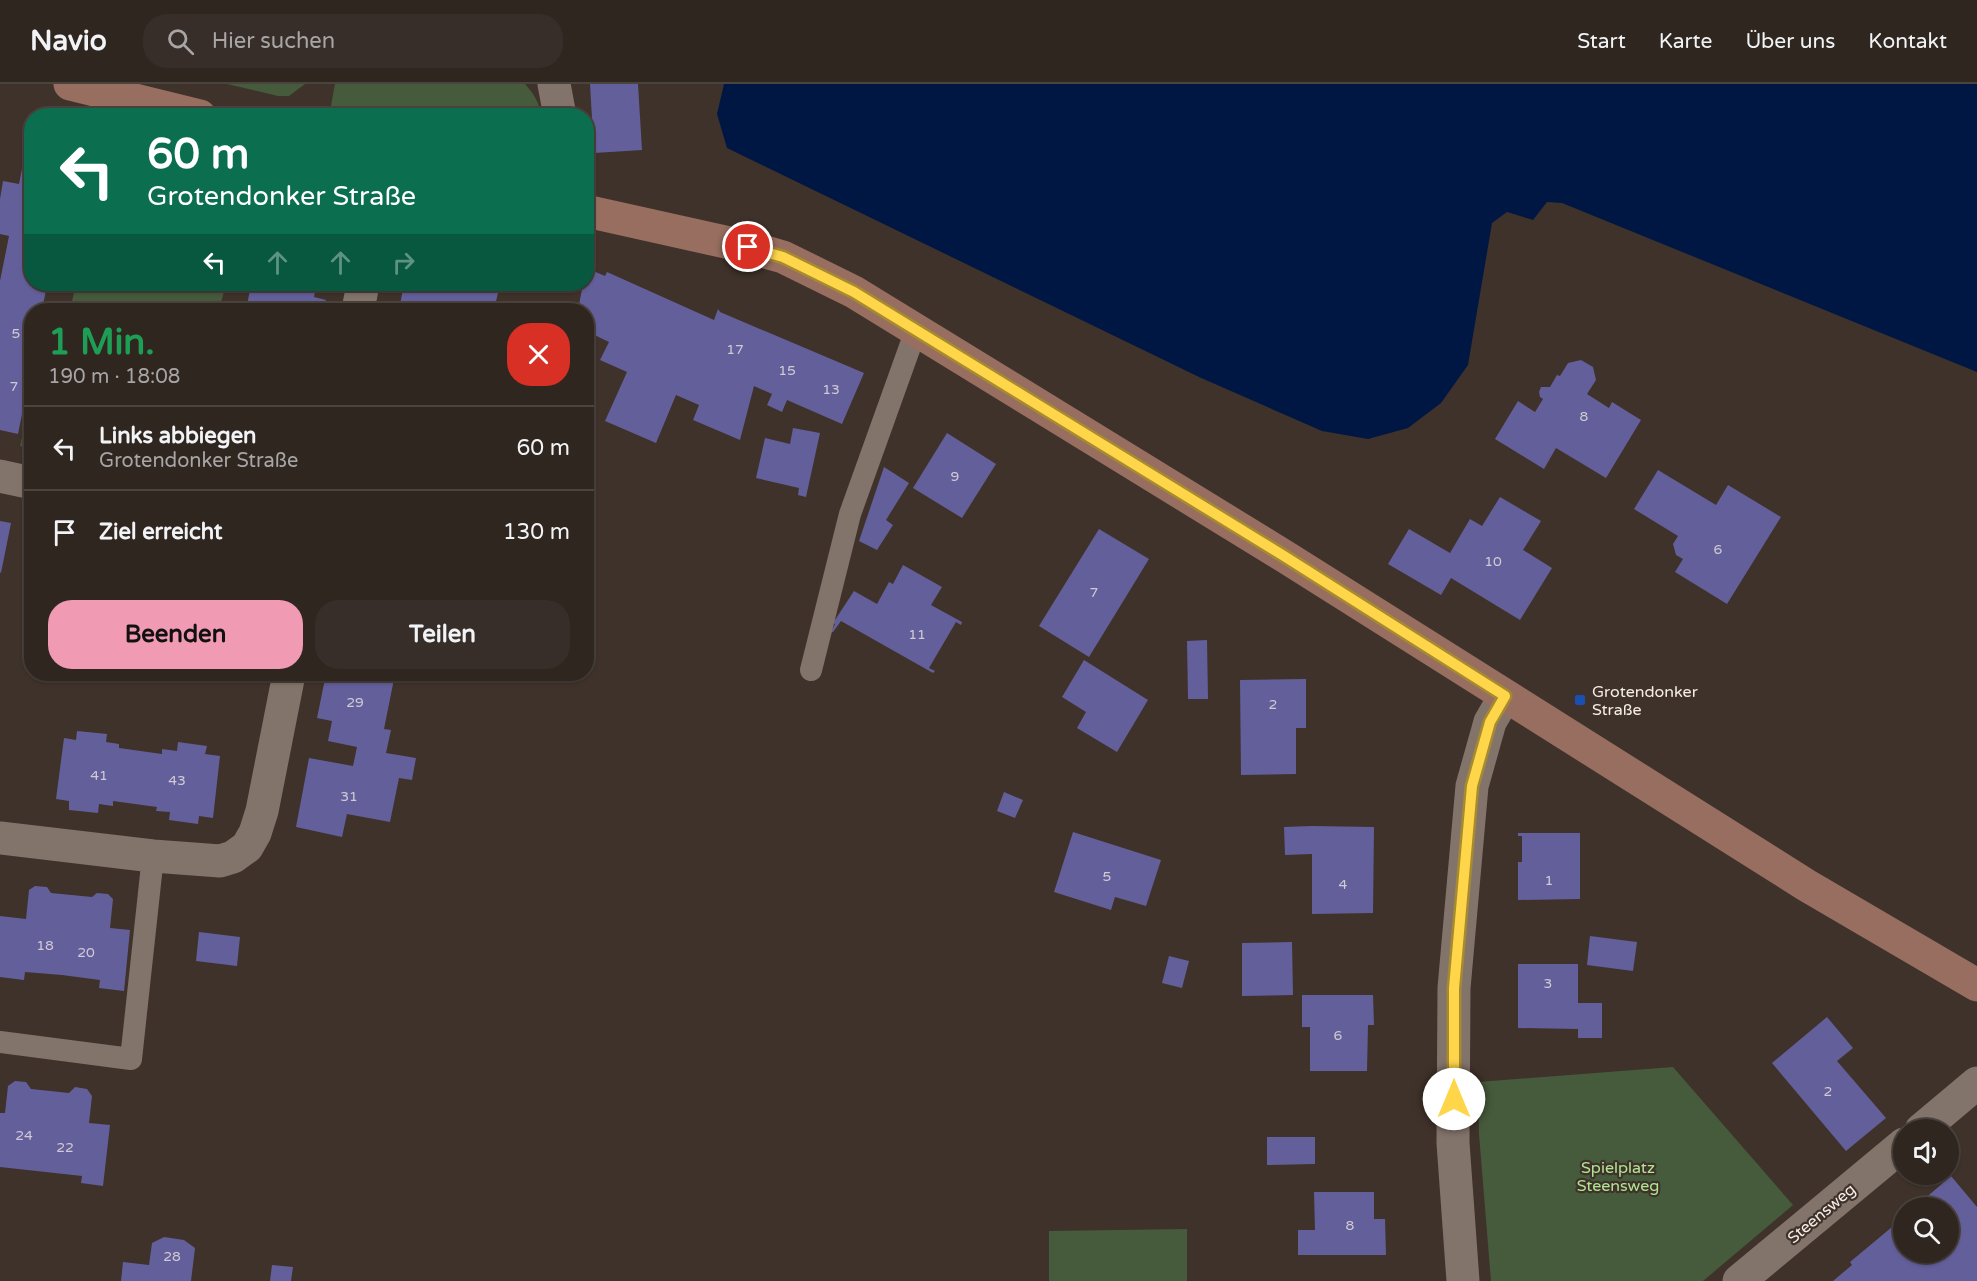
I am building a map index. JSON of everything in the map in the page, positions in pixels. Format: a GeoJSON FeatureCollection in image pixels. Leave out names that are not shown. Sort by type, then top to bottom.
{"type":"FeatureCollection","features":[{"type":"Feature","properties":{"kind":"main road"},"geometry":{"type":"LineString","coordinates":[[70,84],[168,108]]}},
{"type":"Feature","properties":{"kind":"main road"},"geometry":{"type":"LineString","coordinates":[[594,213],[783,257],[854,292],[1284,556],[1806,885],[1977,985]]}},
{"type":"Feature","properties":{"kind":"street"},"geometry":{"type":"LineString","coordinates":[[554,84],[558,108]]}},
{"type":"Feature","properties":{"kind":"street"},"geometry":{"type":"LineString","coordinates":[[0,476],[24,481]]}},
{"type":"Feature","properties":{"kind":"street"},"geometry":{"type":"LineString","coordinates":[[0,838],[153,856],[220,861],[233,856],[247,848],[262,811],[288,681]]}},
{"type":"Feature","properties":{"kind":"street"},"geometry":{"type":"LineString","coordinates":[[1463,1281],[1454,1143],[1454,988],[1472,786],[1490,722],[1505,696]]}},
{"type":"Feature","properties":{"kind":"street"},"geometry":{"type":"LineString","coordinates":[[1934,1119],[1977,1083]]}},
{"type":"Feature","properties":{"kind":"street","name":"Steensweg"},"geometry":{"type":"LineString","coordinates":[[1739,1281],[1893,1153]]}},
{"type":"Feature","properties":{"kind":"lane"},"geometry":{"type":"LineString","coordinates":[[811,670],[850,514],[916,330]]}},
{"type":"Feature","properties":{"kind":"lane"},"geometry":{"type":"LineString","coordinates":[[0,1042],[131,1059],[153,856]]}},
{"type":"Feature","properties":{"kind":"green space"},"geometry":{"type":"Polygon","coordinates":[[[227,84],[305,84],[289,96],[278,96],[227,84]]]}},
{"type":"Feature","properties":{"kind":"green space"},"geometry":{"type":"Polygon","coordinates":[[[335,84],[525,84],[536,98],[539,108],[331,108],[335,84]]]}},
{"type":"Feature","properties":{"kind":"green space"},"geometry":{"type":"Polygon","coordinates":[[[74,291],[224,291],[221,303],[72,303],[74,291]]]}},
{"type":"Feature","properties":{"kind":"green space"},"geometry":{"type":"Polygon","coordinates":[[[24,430],[24,447],[20,446],[24,430]]]}},
{"type":"Feature","properties":{"kind":"green space","name":"Spielplatz Steensweg"},"geometry":{"type":"Polygon","coordinates":[[[1673,1067],[1793,1205],[1703,1281],[1491,1281],[1479,1134],[1478,1082],[1673,1067]]]}},
{"type":"Feature","properties":{"kind":"green space"},"geometry":{"type":"Polygon","coordinates":[[[1187,1229],[1187,1281],[1049,1281],[1049,1231],[1187,1229]]]}},
{"type":"Feature","properties":{"kind":"water"},"geometry":{"type":"Polygon","coordinates":[[[724,84],[1977,84],[1977,372],[1562,203],[1547,202],[1533,220],[1507,212],[1492,223],[1468,365],[1441,403],[1408,428],[1368,439],[1322,431],[1199,377],[727,148],[717,114],[724,84]]]}},
{"type":"Feature","properties":{"kind":"building"},"geometry":{"type":"Polygon","coordinates":[[[590,84],[638,84],[642,150],[594,153],[594,108],[591,108],[590,84]]]}},
{"type":"Feature","properties":{"kind":"building"},"geometry":{"type":"Polygon","coordinates":[[[24,158],[24,291],[46,291],[43,303],[24,303],[24,404],[18,434],[0,430],[0,281],[9,236],[0,234],[0,199],[3,181],[19,184],[24,158]]]}},
{"type":"Feature","properties":{"kind":"building"},"geometry":{"type":"Polygon","coordinates":[[[594,271],[605,276],[607,272],[714,320],[718,309],[720,312],[864,373],[842,424],[787,400],[782,412],[767,405],[772,394],[754,386],[740,440],[693,420],[699,405],[676,395],[656,443],[605,421],[627,372],[600,360],[609,342],[594,335],[594,303],[579,303],[582,291],[594,291],[594,271]]]}},
{"type":"Feature","properties":{"kind":"building"},"geometry":{"type":"Polygon","coordinates":[[[250,291],[315,291],[314,297],[326,300],[325,303],[247,303],[250,291]]]}},
{"type":"Feature","properties":{"kind":"building"},"geometry":{"type":"Polygon","coordinates":[[[403,291],[498,291],[496,303],[400,303],[403,291]]]}},
{"type":"Feature","properties":{"kind":"building"},"geometry":{"type":"Polygon","coordinates":[[[1581,360],[1593,367],[1596,380],[1587,394],[1609,408],[1612,402],[1641,420],[1606,478],[1556,448],[1544,469],[1495,439],[1518,401],[1535,412],[1543,399],[1539,392],[1541,387],[1550,387],[1568,363],[1581,360]]]}},
{"type":"Feature","properties":{"kind":"building"},"geometry":{"type":"Polygon","coordinates":[[[793,428],[820,433],[806,497],[798,495],[799,488],[756,478],[765,438],[790,444],[793,428]]]}},
{"type":"Feature","properties":{"kind":"building"},"geometry":{"type":"Polygon","coordinates":[[[947,433],[996,464],[962,518],[913,488],[947,433]]]}},
{"type":"Feature","properties":{"kind":"building"},"geometry":{"type":"Polygon","coordinates":[[[884,467],[909,483],[886,520],[893,525],[877,550],[859,541],[884,467]]]}},
{"type":"Feature","properties":{"kind":"building"},"geometry":{"type":"Polygon","coordinates":[[[1658,470],[1716,505],[1728,485],[1781,517],[1727,604],[1675,572],[1683,559],[1676,555],[1673,544],[1678,536],[1634,509],[1658,470]]]}},
{"type":"Feature","properties":{"kind":"building"},"geometry":{"type":"Polygon","coordinates":[[[1500,497],[1541,521],[1523,550],[1552,568],[1520,620],[1451,578],[1441,595],[1388,564],[1409,529],[1450,553],[1470,519],[1482,526],[1500,497]]]}},
{"type":"Feature","properties":{"kind":"building"},"geometry":{"type":"Polygon","coordinates":[[[0,521],[11,523],[1,573],[0,572],[0,521]]]}},
{"type":"Feature","properties":{"kind":"building"},"geometry":{"type":"Polygon","coordinates":[[[1099,529],[1149,559],[1089,657],[1039,626],[1099,529]]]}},
{"type":"Feature","properties":{"kind":"building"},"geometry":{"type":"Polygon","coordinates":[[[903,565],[942,587],[931,605],[962,622],[961,625],[956,622],[929,668],[935,671],[933,673],[841,621],[831,632],[835,624],[833,623],[854,591],[877,604],[889,582],[893,584],[903,565]]]}},
{"type":"Feature","properties":{"kind":"building"},"geometry":{"type":"Polygon","coordinates":[[[1207,640],[1208,699],[1188,699],[1187,641],[1207,640]]]}},
{"type":"Feature","properties":{"kind":"building"},"geometry":{"type":"Polygon","coordinates":[[[1084,660],[1148,700],[1117,752],[1077,728],[1086,712],[1062,697],[1084,660]]]}},
{"type":"Feature","properties":{"kind":"building"},"geometry":{"type":"Polygon","coordinates":[[[1306,679],[1306,728],[1296,728],[1296,774],[1241,775],[1240,680],[1306,679]]]}},
{"type":"Feature","properties":{"kind":"building"},"geometry":{"type":"Polygon","coordinates":[[[325,681],[394,681],[384,729],[391,730],[386,753],[416,758],[412,780],[399,778],[390,822],[347,814],[342,837],[296,827],[309,758],[353,766],[357,747],[328,741],[332,721],[317,718],[325,681]]]}},
{"type":"Feature","properties":{"kind":"building"},"geometry":{"type":"Polygon","coordinates":[[[77,731],[107,734],[106,742],[119,744],[119,748],[162,754],[162,749],[177,751],[178,742],[207,746],[205,754],[220,756],[213,818],[199,816],[198,824],[169,820],[170,812],[156,811],[157,807],[113,801],[113,806],[99,804],[98,813],[69,810],[69,801],[56,799],[64,738],[76,740],[77,731]]]}},
{"type":"Feature","properties":{"kind":"building"},"geometry":{"type":"Polygon","coordinates":[[[1004,792],[1023,800],[1015,818],[997,811],[1004,792]]]}},
{"type":"Feature","properties":{"kind":"building"},"geometry":{"type":"Polygon","coordinates":[[[1284,827],[1374,827],[1373,913],[1312,914],[1312,854],[1285,855],[1284,827]]]}},
{"type":"Feature","properties":{"kind":"building"},"geometry":{"type":"Polygon","coordinates":[[[1073,832],[1161,860],[1146,906],[1115,897],[1111,910],[1054,892],[1073,832]]]}},
{"type":"Feature","properties":{"kind":"building"},"geometry":{"type":"Polygon","coordinates":[[[1518,833],[1580,833],[1580,899],[1518,900],[1518,862],[1522,862],[1522,836],[1518,836],[1518,833]]]}},
{"type":"Feature","properties":{"kind":"building"},"geometry":{"type":"Polygon","coordinates":[[[35,886],[47,887],[51,893],[92,897],[97,893],[108,894],[113,899],[110,928],[130,930],[124,991],[99,988],[100,980],[62,975],[25,972],[24,980],[0,977],[0,916],[26,919],[29,890],[35,886]]]}},
{"type":"Feature","properties":{"kind":"building"},"geometry":{"type":"Polygon","coordinates":[[[199,932],[240,937],[237,966],[196,961],[199,932]]]}},
{"type":"Feature","properties":{"kind":"building"},"geometry":{"type":"Polygon","coordinates":[[[1590,936],[1637,942],[1633,971],[1587,965],[1590,936]]]}},
{"type":"Feature","properties":{"kind":"building"},"geometry":{"type":"Polygon","coordinates":[[[1292,942],[1293,995],[1242,996],[1242,943],[1292,942]]]}},
{"type":"Feature","properties":{"kind":"building"},"geometry":{"type":"Polygon","coordinates":[[[1169,956],[1189,961],[1182,988],[1162,983],[1169,956]]]}},
{"type":"Feature","properties":{"kind":"building"},"geometry":{"type":"Polygon","coordinates":[[[1518,964],[1578,964],[1578,1003],[1602,1003],[1602,1038],[1578,1038],[1578,1029],[1518,1028],[1518,964]]]}},
{"type":"Feature","properties":{"kind":"building"},"geometry":{"type":"Polygon","coordinates":[[[1302,995],[1373,995],[1374,1025],[1368,1025],[1367,1071],[1310,1071],[1310,1027],[1302,1027],[1302,995]]]}},
{"type":"Feature","properties":{"kind":"building"},"geometry":{"type":"Polygon","coordinates":[[[1827,1017],[1853,1048],[1837,1061],[1886,1118],[1846,1151],[1772,1063],[1827,1017]]]}},
{"type":"Feature","properties":{"kind":"building"},"geometry":{"type":"Polygon","coordinates":[[[15,1081],[26,1082],[31,1089],[69,1093],[75,1087],[87,1089],[92,1096],[89,1123],[110,1125],[103,1186],[81,1183],[82,1176],[0,1167],[0,1113],[5,1113],[8,1086],[15,1081]]]}},
{"type":"Feature","properties":{"kind":"building"},"geometry":{"type":"Polygon","coordinates":[[[1267,1137],[1315,1137],[1315,1164],[1267,1165],[1267,1137]]]}},
{"type":"Feature","properties":{"kind":"building"},"geometry":{"type":"Polygon","coordinates":[[[1941,1185],[1959,1185],[1977,1207],[1977,1281],[1833,1281],[1852,1265],[1850,1262],[1893,1226],[1893,1263],[1959,1263],[1959,1197],[1927,1197],[1941,1185]]]}},
{"type":"Feature","properties":{"kind":"building"},"geometry":{"type":"Polygon","coordinates":[[[1314,1192],[1374,1192],[1374,1219],[1385,1219],[1386,1255],[1298,1255],[1298,1230],[1315,1230],[1314,1192]]]}},
{"type":"Feature","properties":{"kind":"building"},"geometry":{"type":"Polygon","coordinates":[[[164,1237],[184,1240],[195,1248],[191,1281],[121,1281],[123,1262],[149,1265],[152,1243],[164,1237]]]}},
{"type":"Feature","properties":{"kind":"building"},"geometry":{"type":"Polygon","coordinates":[[[272,1265],[293,1267],[291,1281],[270,1281],[272,1265]]]}},
{"type":"Feature","properties":{"kind":"place","name":"Grotendonker Straße"},"geometry":{"type":"Point","coordinates":[1580,700]}},
{"type":"Feature","properties":{"kind":"route"},"geometry":{"type":"LineString","coordinates":[[748,247],[783,257],[854,292],[1284,556],[1505,696],[1490,722],[1472,786],[1454,988],[1454,1099]]}}]}
